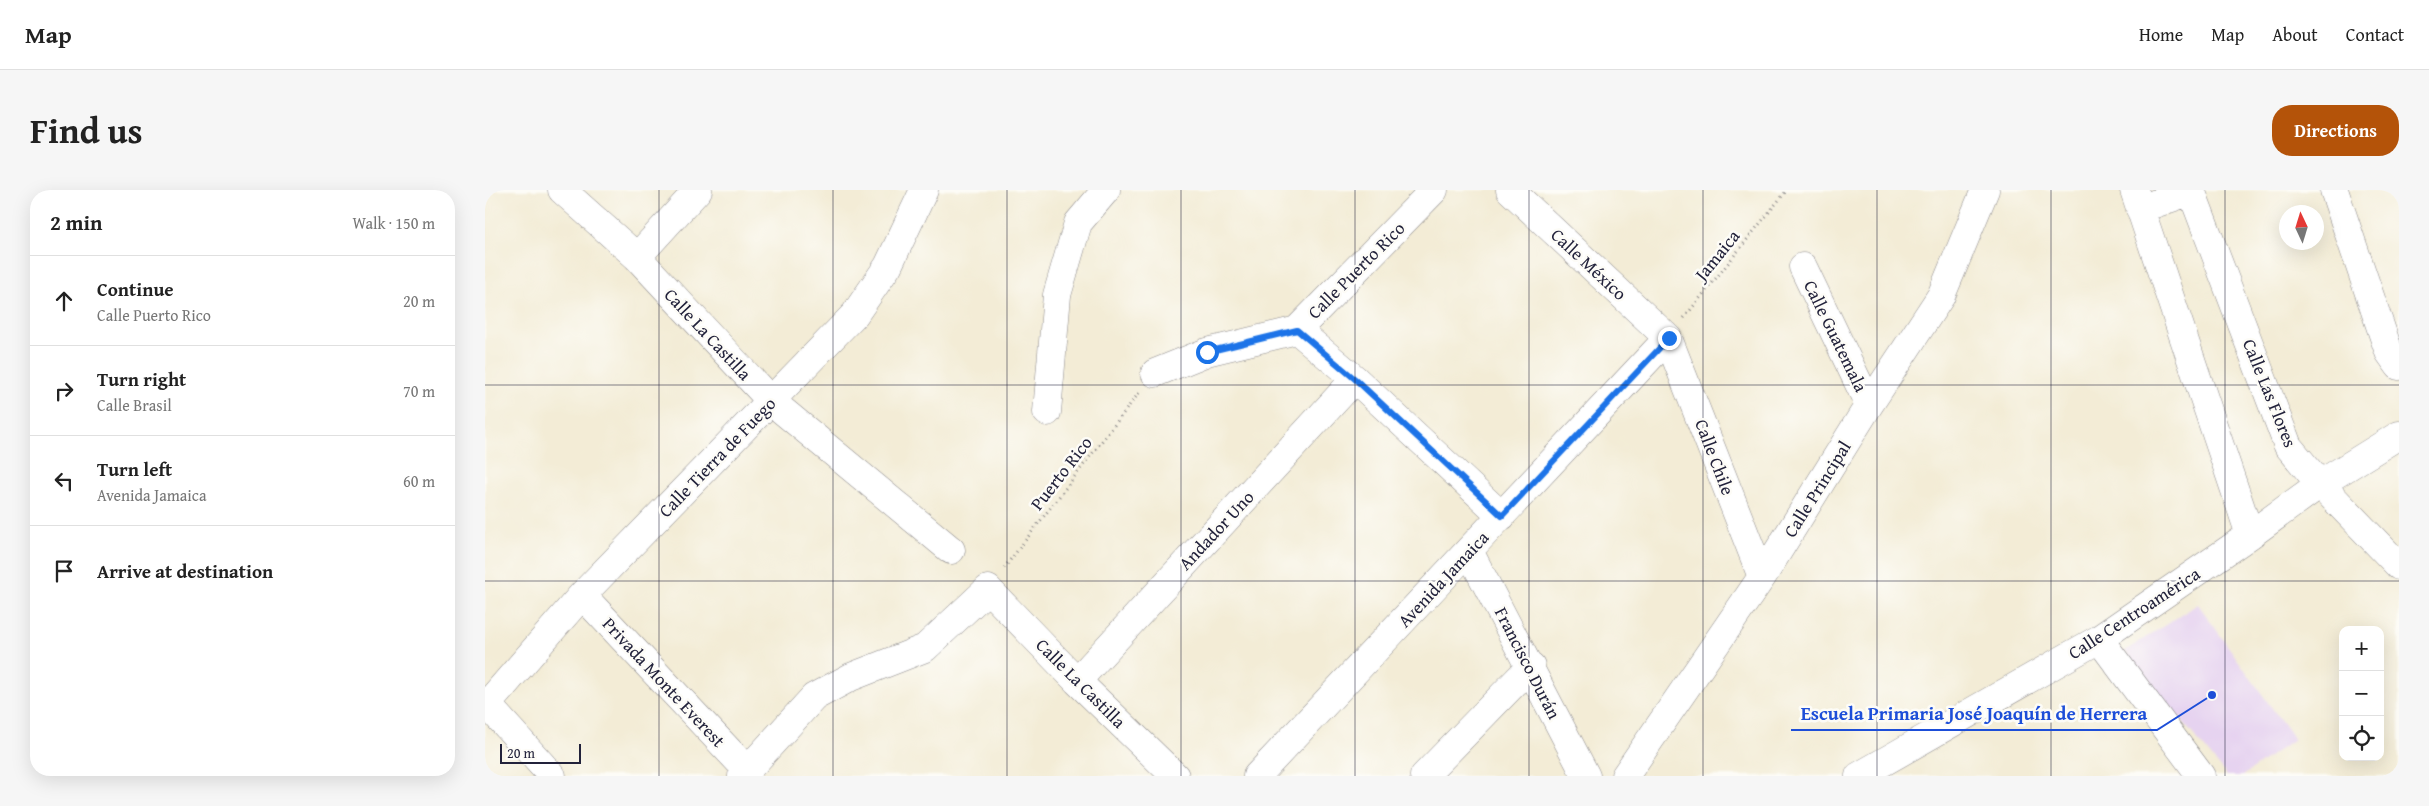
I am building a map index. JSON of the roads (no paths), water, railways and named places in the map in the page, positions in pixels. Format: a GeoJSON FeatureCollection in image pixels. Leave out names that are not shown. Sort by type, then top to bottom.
{"type":"FeatureCollection","features":[{"type":"Feature","properties":{"kind":"street","name":"Calle La Castilla"},"geometry":{"type":"LineString","coordinates":[[562,190],[637,257],[771,401],[951,550]]}},
{"type":"Feature","properties":{"kind":"street"},"geometry":{"type":"LineString","coordinates":[[637,257],[698,190]]}},
{"type":"Feature","properties":{"kind":"street","name":"Calle Tierra de Fuego"},"geometry":{"type":"LineString","coordinates":[[486,704],[581,595],[855,314],[888,266],[924,190]]}},
{"type":"Feature","properties":{"kind":"street"},"geometry":{"type":"LineString","coordinates":[[1047,412],[1057,295],[1079,222],[1106,190]]}},
{"type":"Feature","properties":{"kind":"street","name":"Calle Puerto Rico"},"geometry":{"type":"LineString","coordinates":[[1155,373],[1207,352],[1297,330],[1434,190]]}},
{"type":"Feature","properties":{"kind":"street","name":"Calle México"},"geometry":{"type":"LineString","coordinates":[[1509,190],[1669,338]]}},
{"type":"Feature","properties":{"kind":"street","name":"Calle Principal"},"geometry":{"type":"LineString","coordinates":[[1625,776],[1762,577],[1869,405],[1941,296],[1985,190]]}},
{"type":"Feature","properties":{"kind":"street"},"geometry":{"type":"LineString","coordinates":[[2191,190],[2137,199],[2250,536]]}},
{"type":"Feature","properties":{"kind":"street","name":"Calle Las Flores"},"geometry":{"type":"LineString","coordinates":[[2191,190],[2287,446],[2320,484],[2399,566]]}},
{"type":"Feature","properties":{"kind":"street"},"geometry":{"type":"LineString","coordinates":[[2334,190],[2394,359]]}},
{"type":"Feature","properties":{"kind":"street","name":"Calle Guatemala"},"geometry":{"type":"LineString","coordinates":[[1803,267],[1869,405]]}},
{"type":"Feature","properties":{"kind":"street"},"geometry":{"type":"LineString","coordinates":[[2394,359],[2399,323]]}},
{"type":"Feature","properties":{"kind":"street"},"geometry":{"type":"LineString","coordinates":[[1297,330],[1355,379],[1502,516]]}},
{"type":"Feature","properties":{"kind":"street","name":"Avenida Jamaica"},"geometry":{"type":"LineString","coordinates":[[1257,776],[1669,338]]}},
{"type":"Feature","properties":{"kind":"street","name":"Calle Chile"},"geometry":{"type":"LineString","coordinates":[[1669,338],[1762,577]]}},
{"type":"Feature","properties":{"kind":"street","name":"Andador Uno"},"geometry":{"type":"LineString","coordinates":[[1077,681],[1355,379]]}},
{"type":"Feature","properties":{"kind":"street","name":"Calle Centroamérica"},"geometry":{"type":"LineString","coordinates":[[1859,776],[1896,768],[2099,639],[2250,536],[2320,484],[2399,435]]}},
{"type":"Feature","properties":{"kind":"street","name":"Francisco Durán"},"geometry":{"type":"LineString","coordinates":[[1469,551],[1531,666],[1586,776]]}},
{"type":"Feature","properties":{"kind":"street","name":"Calle La Castilla"},"geometry":{"type":"LineString","coordinates":[[744,773],[814,697],[851,677],[925,648],[988,589],[1077,681],[1175,776]]}},
{"type":"Feature","properties":{"kind":"street","name":"Privada Monte Everest"},"geometry":{"type":"LineString","coordinates":[[581,595],[744,773]]}},
{"type":"Feature","properties":{"kind":"street"},"geometry":{"type":"LineString","coordinates":[[2099,639],[2201,776]]}},
{"type":"Feature","properties":{"kind":"street"},"geometry":{"type":"LineString","coordinates":[[1424,776],[1531,666]]}},
{"type":"Feature","properties":{"kind":"street"},"geometry":{"type":"LineString","coordinates":[[486,704],[553,776]]}},
{"type":"Feature","properties":{"kind":"place","name":"Escuela Primaria José Joaquín de Herrera"},"geometry":{"type":"Point","coordinates":[2212,695]}}]}
